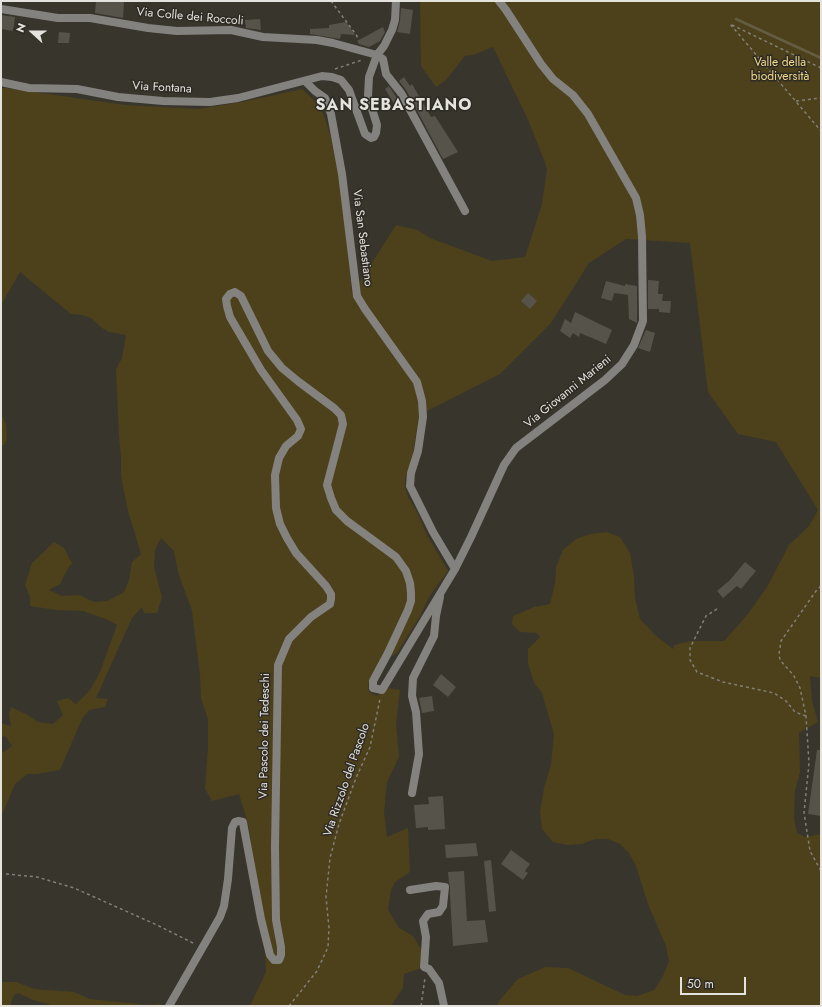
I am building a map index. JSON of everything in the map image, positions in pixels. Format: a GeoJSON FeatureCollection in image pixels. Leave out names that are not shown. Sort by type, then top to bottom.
{"type":"FeatureCollection","features":[{"type":"Feature","properties":{"kind":"street"},"geometry":{"type":"LineString","coordinates":[[320,77],[332,77],[341,80],[349,90],[365,134],[371,138],[374,137],[377,125],[368,96],[370,77],[377,55],[384,46],[392,30],[395,20],[396,1]]}},
{"type":"Feature","properties":{"kind":"street","name":"Via Giovanni Marieni"},"geometry":{"type":"LineString","coordinates":[[382,690],[454,569],[504,465],[516,448],[605,380],[622,364],[634,345],[643,321],[642,236],[640,215],[636,198],[588,114],[573,95],[552,78],[499,1]]}},
{"type":"Feature","properties":{"kind":"street","name":"Via Colle dei Roccoli"},"geometry":{"type":"LineString","coordinates":[[1,9],[58,18],[90,18],[155,29],[177,31],[231,30],[263,37],[317,40],[377,55]]}},
{"type":"Feature","properties":{"kind":"street"},"geometry":{"type":"LineString","coordinates":[[377,55],[383,59],[386,74],[401,93],[465,211]]}},
{"type":"Feature","properties":{"kind":"street","name":"Via Fontana"},"geometry":{"type":"LineString","coordinates":[[1,82],[29,88],[77,89],[118,97],[163,101],[210,102],[238,98],[320,77]]}},
{"type":"Feature","properties":{"kind":"street","name":"Via San Sebastiano"},"geometry":{"type":"LineString","coordinates":[[305,81],[325,98],[330,114],[343,181],[357,296],[417,382],[422,401],[423,417],[418,451],[411,473],[410,486],[433,532],[454,569]]}},
{"type":"Feature","properties":{"kind":"street","name":"Via Pascolo dei Tedeschi"},"geometry":{"type":"LineString","coordinates":[[169,1006],[220,917],[224,906],[228,879],[232,828],[235,822],[242,822],[244,828],[261,919],[270,955],[274,960],[279,960],[281,955],[276,920],[275,847],[278,665],[289,639],[310,617],[330,604],[331,599],[331,594],[326,586],[296,552],[280,524],[276,508],[275,475],[279,458],[286,446],[298,436],[301,429],[297,420],[262,370],[230,316],[226,299],[230,294],[235,292],[241,296],[268,350],[282,368],[334,408],[341,416],[342,424],[327,485],[336,510],[347,521],[396,557],[406,571],[410,583],[411,601],[402,625],[373,681],[373,688],[382,690]]}},
{"type":"Feature","properties":{"kind":"street"},"geometry":{"type":"LineString","coordinates":[[412,793],[419,754],[416,712],[412,696],[413,678],[434,636],[436,616],[442,589]]}},
{"type":"Feature","properties":{"kind":"street"},"geometry":{"type":"LineString","coordinates":[[410,890],[436,886],[444,887],[443,906],[439,912],[428,914],[423,921],[426,937],[424,967],[429,969],[439,983],[444,1006]]}},
{"type":"Feature","properties":{"kind":"path"},"geometry":{"type":"LineString","coordinates":[[331,1],[357,36],[355,43],[346,47]]}},
{"type":"Feature","properties":{"kind":"path"},"geometry":{"type":"LineString","coordinates":[[821,68],[730,24],[821,131]]}},
{"type":"Feature","properties":{"kind":"path"},"geometry":{"type":"LineString","coordinates":[[320,77],[322,73],[363,60]]}},
{"type":"Feature","properties":{"kind":"path"},"geometry":{"type":"LineString","coordinates":[[796,101],[821,98]]}},
{"type":"Feature","properties":{"kind":"path"},"geometry":{"type":"LineString","coordinates":[[821,586],[785,636],[779,648],[780,660],[794,676],[800,688],[806,716],[809,763],[804,813],[810,851],[821,871]]}},
{"type":"Feature","properties":{"kind":"path"},"geometry":{"type":"LineString","coordinates":[[717,609],[706,616],[690,648],[690,660],[697,672],[722,682],[774,693],[786,701],[795,712],[806,716]]}},
{"type":"Feature","properties":{"kind":"path","name":"Via Rizzolo del Pascolo"},"geometry":{"type":"LineString","coordinates":[[289,1006],[317,971],[328,947],[329,928],[326,897],[330,858],[338,824],[370,747],[382,690]]}},
{"type":"Feature","properties":{"kind":"path"},"geometry":{"type":"LineString","coordinates":[[6,874],[37,877],[74,888],[157,925],[202,948]]}},
{"type":"Feature","properties":{"kind":"path"},"geometry":{"type":"LineString","coordinates":[[421,1006],[425,975],[424,967]]}},
{"type":"Feature","properties":{"kind":"green space","name":"Valle della biodiversità"},"geometry":{"type":"Polygon","coordinates":[[[420,1],[821,1],[821,678],[810,676],[812,700],[818,722],[799,733],[800,772],[795,790],[794,819],[797,833],[805,837],[821,834],[821,1006],[497,1006],[499,1001],[518,979],[545,967],[568,968],[625,995],[637,996],[654,990],[663,976],[669,961],[666,946],[648,904],[636,866],[629,853],[620,844],[608,839],[595,839],[582,844],[567,845],[553,842],[542,829],[540,812],[544,788],[551,765],[554,734],[542,693],[534,683],[528,663],[528,649],[540,637],[537,633],[520,632],[512,624],[513,616],[534,607],[550,604],[555,583],[556,567],[563,550],[576,539],[590,534],[607,532],[620,537],[630,553],[634,577],[635,598],[640,619],[655,635],[673,649],[674,645],[691,641],[724,641],[748,614],[767,587],[789,545],[809,526],[818,510],[776,442],[738,434],[708,392],[690,243],[626,239],[589,263],[551,323],[500,374],[419,415],[413,453],[405,479],[405,487],[408,497],[416,510],[427,535],[448,571],[429,597],[420,616],[397,653],[379,664],[368,684],[369,692],[377,696],[386,688],[400,690],[396,723],[399,757],[387,782],[384,812],[387,837],[408,828],[410,872],[395,882],[391,890],[388,910],[399,928],[413,936],[421,949],[421,968],[404,974],[403,988],[391,1006],[250,1006],[266,972],[264,923],[248,823],[239,794],[212,801],[205,789],[208,719],[201,698],[200,675],[192,611],[178,572],[174,551],[161,538],[155,550],[154,567],[162,597],[157,613],[144,613],[142,607],[132,618],[96,698],[108,699],[105,707],[89,710],[82,719],[60,770],[37,774],[27,774],[15,784],[1,817],[1,751],[4,752],[12,746],[6,737],[1,736],[1,723],[11,726],[9,714],[11,707],[38,722],[53,724],[63,715],[57,701],[68,698],[76,704],[90,690],[100,672],[117,625],[83,611],[56,610],[30,606],[30,597],[25,585],[32,563],[54,542],[64,548],[72,563],[60,584],[49,590],[62,596],[79,595],[94,602],[107,601],[124,592],[129,580],[132,562],[141,554],[128,511],[121,476],[116,369],[122,358],[126,335],[109,332],[91,318],[71,314],[20,272],[1,305],[1,88],[126,105],[198,109],[242,102],[302,89],[321,107],[330,134],[341,185],[352,294],[396,225],[418,230],[430,238],[492,261],[525,257],[542,204],[547,169],[529,122],[493,47],[473,55],[465,56],[446,80],[436,87],[421,66],[420,1]]]}},
{"type":"Feature","properties":{"kind":"green space"},"geometry":{"type":"Polygon","coordinates":[[[1,417],[3,417],[6,424],[7,439],[4,445],[1,445],[1,417]]]}},
{"type":"Feature","properties":{"kind":"green space"},"geometry":{"type":"Polygon","coordinates":[[[1,982],[16,982],[34,989],[74,992],[90,999],[149,1005],[159,1004],[166,1006],[55,1006],[33,1000],[18,993],[14,995],[10,1006],[1,1006],[1,982]]]}},
{"type":"Feature","properties":{"kind":"building"},"geometry":{"type":"Polygon","coordinates":[[[96,1],[124,2],[123,18],[95,13],[96,1]]]}},
{"type":"Feature","properties":{"kind":"building"},"geometry":{"type":"Polygon","coordinates":[[[401,8],[413,10],[410,34],[397,32],[401,8]]]}},
{"type":"Feature","properties":{"kind":"building"},"geometry":{"type":"Polygon","coordinates":[[[1,15],[15,17],[13,31],[1,29],[1,15]]]}},
{"type":"Feature","properties":{"kind":"building"},"geometry":{"type":"Polygon","coordinates":[[[260,19],[261,30],[246,28],[245,20],[260,19]]]}},
{"type":"Feature","properties":{"kind":"building"},"geometry":{"type":"Polygon","coordinates":[[[346,22],[355,35],[341,34],[340,39],[310,34],[310,29],[329,28],[329,25],[346,22]]]}},
{"type":"Feature","properties":{"kind":"building"},"geometry":{"type":"Polygon","coordinates":[[[383,27],[385,32],[380,41],[369,47],[359,44],[357,41],[383,27]]]}},
{"type":"Feature","properties":{"kind":"building"},"geometry":{"type":"Polygon","coordinates":[[[59,32],[70,33],[69,43],[58,43],[59,32]]]}},
{"type":"Feature","properties":{"kind":"building"},"geometry":{"type":"Polygon","coordinates":[[[404,77],[410,86],[412,84],[431,117],[435,116],[458,152],[443,159],[406,90],[399,81],[404,77]]]}},
{"type":"Feature","properties":{"kind":"building"},"geometry":{"type":"Polygon","coordinates":[[[389,86],[401,105],[396,107],[385,89],[389,86]]]}},
{"type":"Feature","properties":{"kind":"building"},"geometry":{"type":"Polygon","coordinates":[[[648,280],[659,281],[658,294],[663,294],[662,301],[671,301],[670,313],[659,312],[659,309],[648,309],[648,280]]]}},
{"type":"Feature","properties":{"kind":"building"},"geometry":{"type":"Polygon","coordinates":[[[606,281],[625,286],[625,284],[637,286],[637,323],[629,319],[628,295],[614,293],[612,301],[601,298],[606,281]]]}},
{"type":"Feature","properties":{"kind":"building"},"geometry":{"type":"Polygon","coordinates":[[[528,293],[537,301],[530,309],[521,301],[528,293]]]}},
{"type":"Feature","properties":{"kind":"building"},"geometry":{"type":"Polygon","coordinates":[[[575,312],[612,330],[606,344],[580,333],[579,337],[573,333],[570,338],[560,331],[565,319],[571,323],[575,312]]]}},
{"type":"Feature","properties":{"kind":"building"},"geometry":{"type":"Polygon","coordinates":[[[646,330],[655,333],[650,352],[638,348],[646,330]]]}},
{"type":"Feature","properties":{"kind":"building"},"geometry":{"type":"Polygon","coordinates":[[[745,562],[756,571],[741,589],[737,586],[723,598],[717,591],[730,580],[745,562]]]}},
{"type":"Feature","properties":{"kind":"building"},"geometry":{"type":"Polygon","coordinates":[[[441,674],[456,687],[448,697],[433,685],[441,674]]]}},
{"type":"Feature","properties":{"kind":"building"},"geometry":{"type":"Polygon","coordinates":[[[432,696],[434,711],[422,713],[419,698],[432,696]]]}},
{"type":"Feature","properties":{"kind":"building"},"geometry":{"type":"Polygon","coordinates":[[[817,750],[821,750],[821,816],[808,814],[817,750]]]}},
{"type":"Feature","properties":{"kind":"building"},"geometry":{"type":"Polygon","coordinates":[[[443,796],[445,829],[428,830],[428,827],[416,828],[414,805],[429,804],[428,797],[443,796]]]}},
{"type":"Feature","properties":{"kind":"building"},"geometry":{"type":"Polygon","coordinates":[[[476,843],[478,856],[446,858],[445,845],[476,843]]]}},
{"type":"Feature","properties":{"kind":"building"},"geometry":{"type":"Polygon","coordinates":[[[511,850],[530,864],[525,871],[528,873],[523,880],[501,864],[511,850]]]}},
{"type":"Feature","properties":{"kind":"building"},"geometry":{"type":"Polygon","coordinates":[[[491,860],[496,911],[489,912],[484,861],[491,860]]]}},
{"type":"Feature","properties":{"kind":"building"},"geometry":{"type":"Polygon","coordinates":[[[464,871],[467,921],[485,920],[488,942],[453,946],[448,872],[464,871]]]}},
{"type":"Feature","properties":{"kind":"waterway"},"geometry":{"type":"LineString","coordinates":[[736,19],[821,58]]}},
{"type":"Feature","properties":{"kind":"district","name":"SAN SEBASTIANO"},"geometry":{"type":"Point","coordinates":[394,106]}}]}
